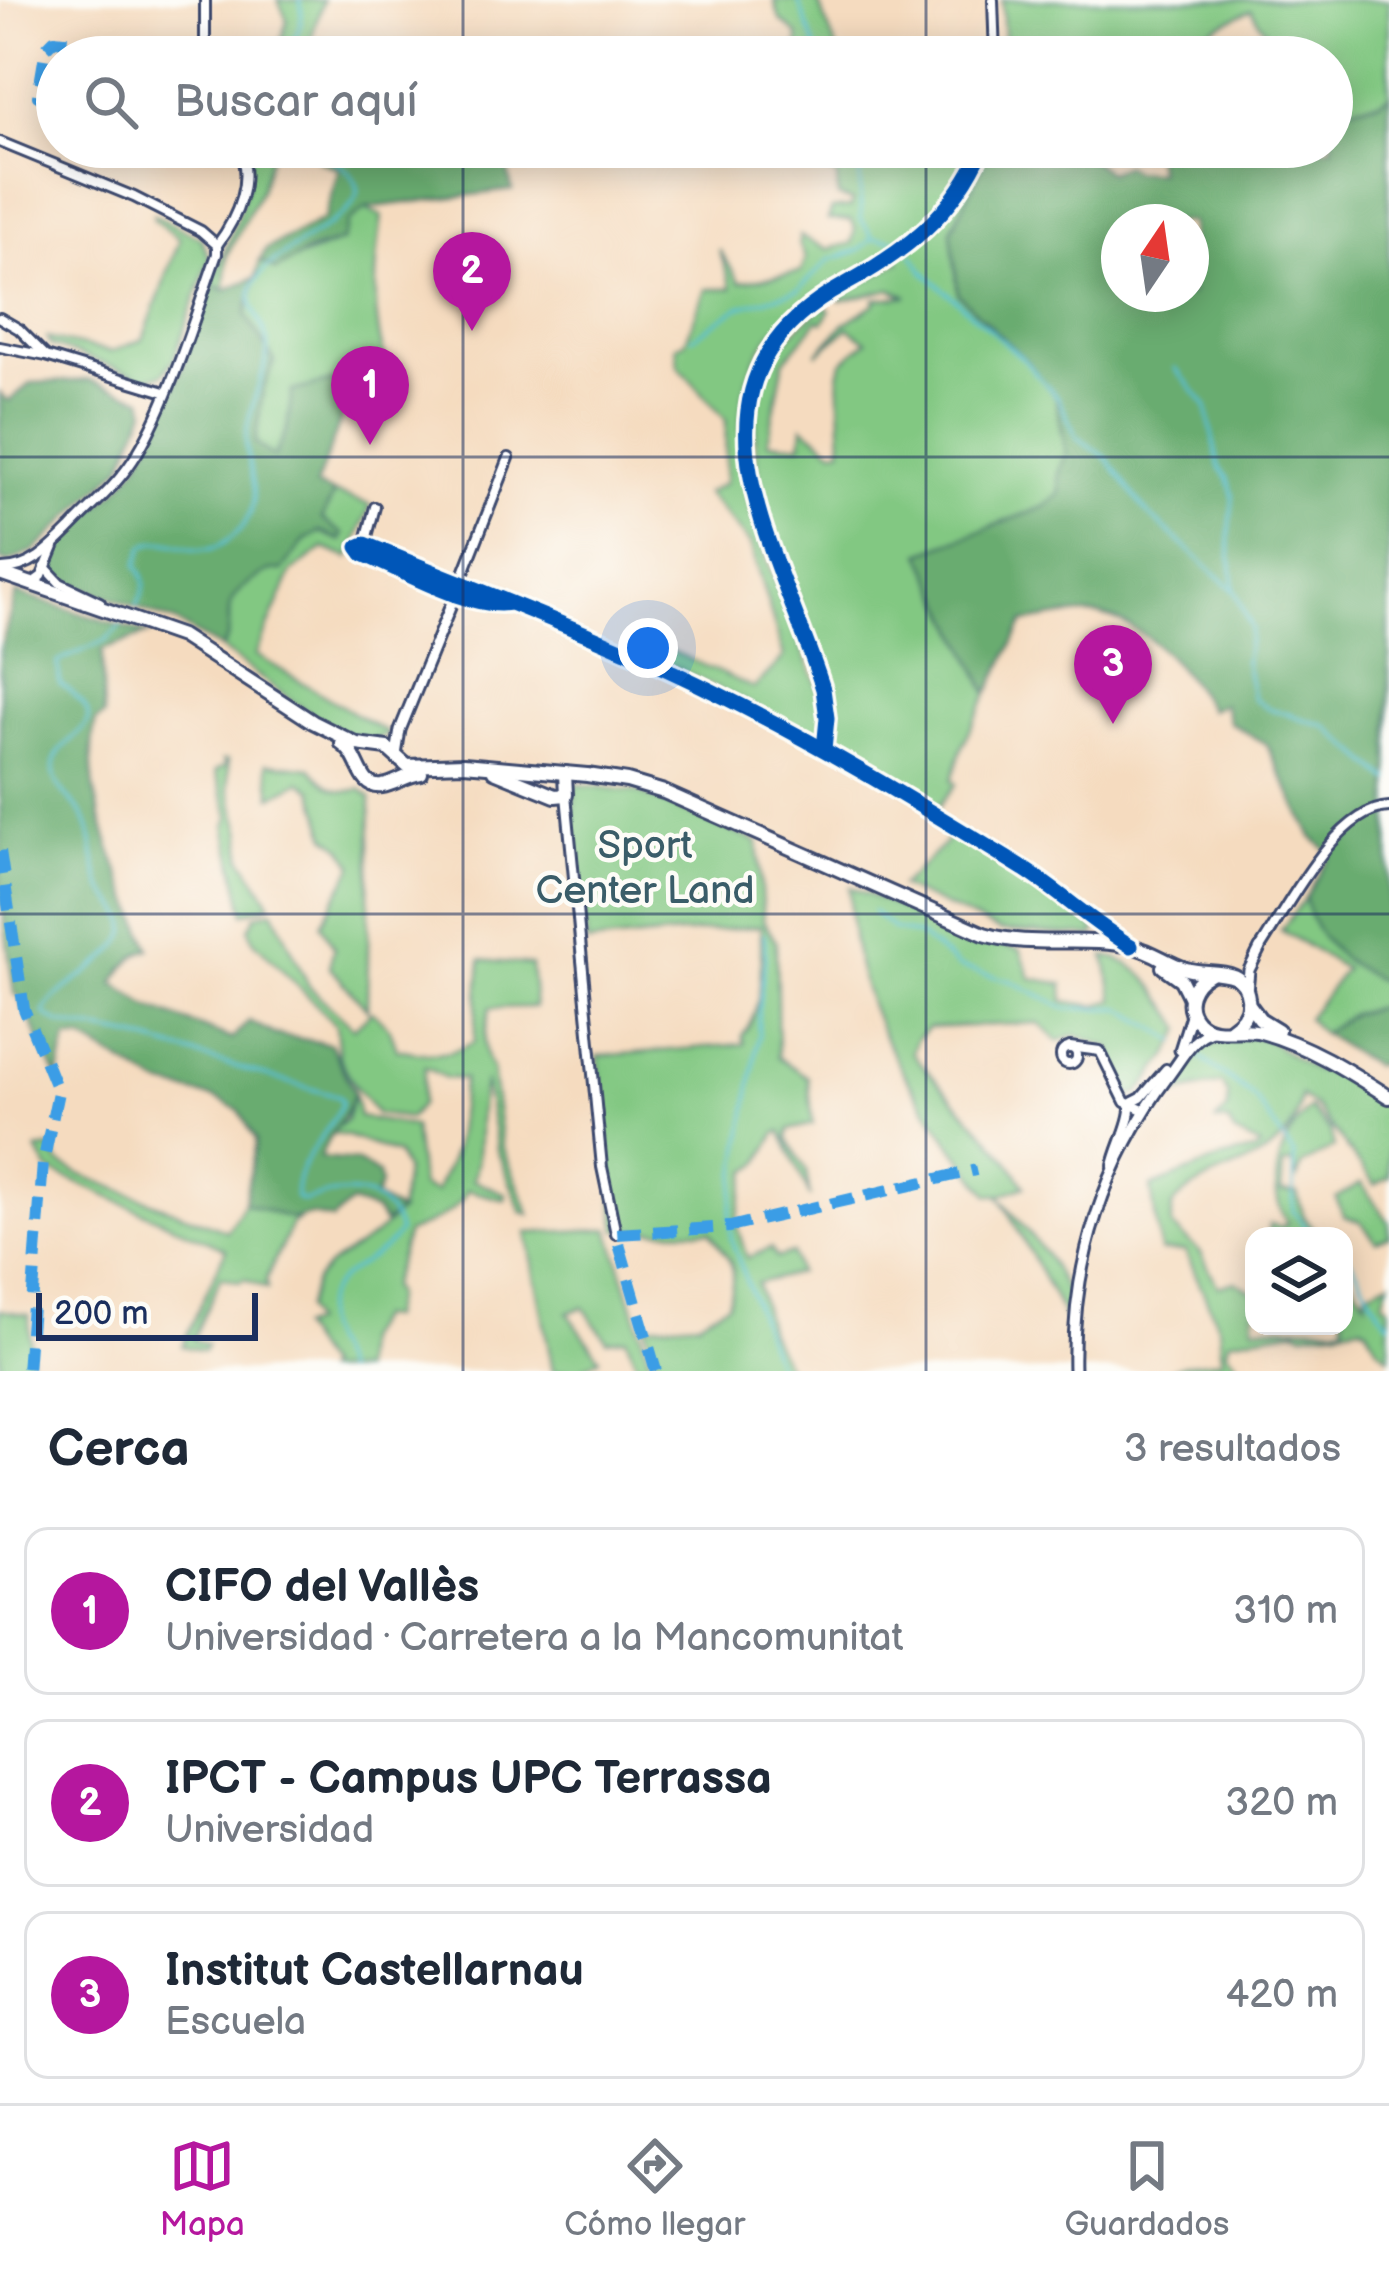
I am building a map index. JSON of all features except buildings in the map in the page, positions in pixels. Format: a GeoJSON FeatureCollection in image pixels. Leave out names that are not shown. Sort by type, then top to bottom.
{"type":"FeatureCollection","features":[{"type":"Feature","properties":{"kind":"main road"},"geometry":{"type":"LineString","coordinates":[[0,571],[192,642],[351,750],[370,784],[382,786],[427,772],[500,770],[627,781],[664,792],[993,937],[1026,943],[1131,946],[1191,971],[1220,973],[1241,982],[1259,1019],[1389,1097]]}},
{"type":"Feature","properties":{"kind":"main road"},"geometry":{"type":"LineString","coordinates":[[313,722],[416,767],[464,764],[500,770],[551,795],[566,795],[566,773]]}},
{"type":"Feature","properties":{"kind":"main road"},"geometry":{"type":"LineString","coordinates":[[359,765],[362,755],[375,747]]}},
{"type":"Feature","properties":{"kind":"main road"},"geometry":{"type":"LineString","coordinates":[[394,779],[397,757]]}},
{"type":"Feature","properties":{"kind":"main road"},"geometry":{"type":"LineString","coordinates":[[1113,945],[1175,974],[1203,1025],[1266,1033],[1326,1058]]}},
{"type":"Feature","properties":{"kind":"main road"},"geometry":{"type":"LineString","coordinates":[[1190,1004],[1198,980],[1220,973]]}},
{"type":"Feature","properties":{"kind":"main road"},"geometry":{"type":"LineString","coordinates":[[1231,1028],[1243,1019],[1248,997]]}},
{"type":"Feature","properties":{"kind":"street"},"geometry":{"type":"LineString","coordinates":[[205,36],[206,0]]}},
{"type":"Feature","properties":{"kind":"street"},"geometry":{"type":"LineString","coordinates":[[993,0],[994,36]]}},
{"type":"Feature","properties":{"kind":"street"},"geometry":{"type":"LineString","coordinates":[[0,142],[36,157]]}},
{"type":"Feature","properties":{"kind":"street"},"geometry":{"type":"LineString","coordinates":[[63,168],[134,197],[218,244]]}},
{"type":"Feature","properties":{"kind":"street"},"geometry":{"type":"LineString","coordinates":[[0,571],[30,564],[131,464],[165,392],[218,244],[246,182],[246,168]]}},
{"type":"Feature","properties":{"kind":"street"},"geometry":{"type":"LineString","coordinates":[[824,748],[823,689],[753,499],[746,451],[748,408],[765,357],[795,317],[913,243],[961,190],[972,168]]}},
{"type":"Feature","properties":{"kind":"street"},"geometry":{"type":"LineString","coordinates":[[0,318],[5,328],[21,332],[46,356]]}},
{"type":"Feature","properties":{"kind":"street"},"geometry":{"type":"LineString","coordinates":[[15,351],[22,344],[21,332]]}},
{"type":"Feature","properties":{"kind":"street"},"geometry":{"type":"LineString","coordinates":[[1,348],[46,356],[165,392]]}},
{"type":"Feature","properties":{"kind":"street"},"geometry":{"type":"LineString","coordinates":[[397,757],[400,730],[508,458]]}},
{"type":"Feature","properties":{"kind":"street"},"geometry":{"type":"LineString","coordinates":[[375,507],[365,544],[358,548],[363,554],[511,603],[676,674],[824,748],[1024,869],[1131,946]]}},
{"type":"Feature","properties":{"kind":"street"},"geometry":{"type":"LineString","coordinates":[[30,564],[34,583],[58,541]]}},
{"type":"Feature","properties":{"kind":"street"},"geometry":{"type":"LineString","coordinates":[[44,567],[60,584],[118,611]]}},
{"type":"Feature","properties":{"kind":"street"},"geometry":{"type":"LineString","coordinates":[[375,747],[400,730]]}},
{"type":"Feature","properties":{"kind":"street"},"geometry":{"type":"LineString","coordinates":[[566,795],[602,1167],[616,1234]]}},
{"type":"Feature","properties":{"kind":"street"},"geometry":{"type":"LineString","coordinates":[[1248,997],[1250,970],[1260,948],[1334,840],[1356,818],[1389,807]]}},
{"type":"Feature","properties":{"kind":"street"},"geometry":{"type":"LineString","coordinates":[[1220,973],[1243,965],[1260,948]]}},
{"type":"Feature","properties":{"kind":"street"},"geometry":{"type":"LineString","coordinates":[[1133,1105],[1145,1099],[1187,1038],[1190,1004]]}},
{"type":"Feature","properties":{"kind":"street"},"geometry":{"type":"LineString","coordinates":[[1074,1371],[1080,1276],[1088,1235],[1122,1131],[1133,1105],[1192,1043],[1215,1030]]}},
{"type":"Feature","properties":{"kind":"street"},"geometry":{"type":"LineString","coordinates":[[1084,1047],[1070,1064],[1062,1062],[1062,1051],[1070,1047],[1084,1047],[1100,1051],[1133,1105],[1134,1124],[1112,1168]]}},
{"type":"Feature","properties":{"kind":"street"},"geometry":{"type":"LineString","coordinates":[[1070,1047],[1077,1058]]}},
{"type":"Feature","properties":{"kind":"green space"},"geometry":{"type":"Polygon","coordinates":[[[278,0],[323,0],[312,36],[282,36],[287,20],[278,0]]]}},
{"type":"Feature","properties":{"kind":"green space"},"geometry":{"type":"Polygon","coordinates":[[[774,0],[817,0],[832,36],[798,36],[780,20],[774,0]]]}},
{"type":"Feature","properties":{"kind":"green space"},"geometry":{"type":"Polygon","coordinates":[[[1002,0],[1389,0],[1389,100],[1353,106],[1353,36],[1269,36],[1251,10],[1197,36],[1004,36],[1002,0]]]}},
{"type":"Feature","properties":{"kind":"green space"},"geometry":{"type":"Polygon","coordinates":[[[1389,95],[1389,985],[1335,952],[1316,928],[1305,898],[1331,854],[1312,837],[1266,744],[1229,722],[1224,704],[1210,710],[1176,665],[1132,627],[1089,614],[1024,622],[988,694],[921,553],[1044,507],[1060,494],[1059,474],[1066,453],[1056,397],[958,294],[951,231],[981,168],[1158,172],[1157,168],[1353,168],[1353,106],[1379,102],[1389,95]]]}},
{"type":"Feature","properties":{"kind":"green space"},"geometry":{"type":"Polygon","coordinates":[[[246,168],[267,168],[227,255],[225,290],[212,284],[246,168]]]}},
{"type":"Feature","properties":{"kind":"green space"},"geometry":{"type":"Polygon","coordinates":[[[507,168],[512,190],[366,208],[348,222],[342,241],[309,251],[276,270],[260,261],[266,249],[324,219],[339,169],[507,168]]]}},
{"type":"Feature","properties":{"kind":"green space"},"geometry":{"type":"Polygon","coordinates":[[[821,168],[981,168],[951,230],[958,294],[1056,397],[1066,453],[1059,474],[1060,494],[1044,507],[921,553],[988,694],[963,744],[952,780],[956,784],[937,809],[845,752],[840,742],[824,664],[771,524],[759,475],[755,426],[763,381],[785,341],[826,306],[830,311],[823,322],[818,320],[784,361],[768,442],[801,445],[803,426],[834,450],[842,449],[842,362],[867,341],[848,328],[817,354],[875,299],[908,296],[891,289],[840,301],[839,297],[900,261],[893,251],[790,314],[758,354],[743,400],[741,449],[749,501],[821,695],[825,723],[820,733],[812,736],[661,660],[658,645],[754,688],[784,657],[750,544],[706,493],[725,483],[726,420],[678,365],[676,346],[685,342],[706,289],[732,288],[719,249],[740,282],[801,272],[806,258],[800,236],[828,249],[852,243],[855,228],[851,220],[828,220],[832,209],[851,207],[852,201],[838,196],[837,176],[821,168]]]}},
{"type":"Feature","properties":{"kind":"green space"},"geometry":{"type":"Polygon","coordinates":[[[366,208],[382,216],[377,323],[396,382],[337,380],[287,429],[274,458],[255,443],[263,390],[274,361],[246,315],[260,261],[276,270],[342,241],[349,221],[366,208]]]}},
{"type":"Feature","properties":{"kind":"green space"},"geometry":{"type":"Polygon","coordinates":[[[154,215],[201,238],[210,258],[174,358],[163,374],[145,378],[50,345],[47,338],[111,352],[143,339],[180,239],[154,220],[154,215]]]}},
{"type":"Feature","properties":{"kind":"green space"},"geometry":{"type":"Polygon","coordinates":[[[256,277],[246,315],[274,361],[263,390],[255,443],[274,457],[287,429],[292,391],[337,380],[364,383],[350,395],[316,486],[334,493],[322,519],[343,534],[341,540],[320,532],[305,540],[282,571],[267,572],[241,589],[230,606],[229,631],[221,649],[175,622],[70,583],[55,574],[55,561],[67,537],[119,488],[149,444],[212,284],[225,290],[256,277]]]}},
{"type":"Feature","properties":{"kind":"green space"},"geometry":{"type":"Polygon","coordinates":[[[89,380],[143,398],[146,410],[122,466],[37,549],[8,563],[0,560],[0,393],[9,401],[31,383],[89,380]]]}},
{"type":"Feature","properties":{"kind":"green space"},"geometry":{"type":"Polygon","coordinates":[[[334,493],[371,505],[349,558],[324,548],[292,572],[256,655],[389,734],[372,740],[328,724],[221,649],[229,631],[230,606],[241,589],[267,572],[282,570],[304,540],[320,532],[340,540],[342,534],[322,519],[334,493]]]}},
{"type":"Feature","properties":{"kind":"green space"},"geometry":{"type":"Polygon","coordinates":[[[16,593],[148,634],[102,650],[104,716],[96,721],[92,749],[106,837],[150,949],[134,958],[114,983],[147,1006],[232,1039],[249,1021],[274,1034],[331,1044],[354,1093],[320,1158],[356,1161],[378,1174],[375,1197],[400,1212],[384,1223],[375,1211],[351,1203],[332,1220],[313,1215],[292,1219],[244,1203],[256,1141],[239,1110],[218,1099],[160,1085],[82,1039],[67,1039],[58,1079],[14,994],[0,889],[0,650],[16,593]]]}},
{"type":"Feature","properties":{"kind":"green space"},"geometry":{"type":"Polygon","coordinates":[[[223,760],[228,760],[242,858],[271,904],[244,913],[226,826],[230,816],[215,771],[226,765],[223,760]]]}},
{"type":"Feature","properties":{"kind":"green space"},"geometry":{"type":"Polygon","coordinates":[[[267,763],[311,768],[332,788],[360,789],[371,797],[367,1009],[329,966],[334,948],[321,924],[354,865],[327,836],[313,789],[300,782],[272,796],[267,763]]]}},
{"type":"Feature","properties":{"kind":"green space","name":"Sport Center Land"},"geometry":{"type":"Polygon","coordinates":[[[576,784],[638,792],[758,842],[763,920],[776,942],[778,1057],[808,1077],[813,1124],[789,1130],[787,1138],[806,1170],[810,1197],[781,1132],[776,1133],[760,1163],[748,1171],[736,1223],[747,1258],[771,1248],[776,1258],[792,1253],[798,1273],[757,1283],[769,1332],[789,1371],[659,1371],[645,1325],[698,1321],[728,1303],[732,1269],[710,1231],[617,1230],[598,1056],[744,1044],[742,1036],[758,998],[761,926],[587,943],[574,843],[576,784]]]}},
{"type":"Feature","properties":{"kind":"green space"},"geometry":{"type":"Polygon","coordinates":[[[951,831],[1068,904],[1096,930],[1094,936],[1000,931],[900,886],[945,844],[951,831]]]}},
{"type":"Feature","properties":{"kind":"green space"},"geometry":{"type":"Polygon","coordinates":[[[850,887],[981,942],[1020,949],[1031,978],[1063,984],[1064,1001],[1095,1006],[1114,1000],[1105,956],[1118,959],[1150,983],[1183,1029],[1139,1094],[1129,1096],[1110,1047],[1075,1035],[1058,1041],[1039,1023],[928,1028],[912,1052],[1000,1150],[1025,1186],[989,1195],[913,1088],[874,1015],[852,933],[850,887]]]}},
{"type":"Feature","properties":{"kind":"green space"},"geometry":{"type":"Polygon","coordinates":[[[1305,898],[1316,928],[1335,952],[1389,985],[1389,1005],[1352,1014],[1322,1033],[1307,1018],[1345,969],[1281,930],[1305,898]]]}},
{"type":"Feature","properties":{"kind":"green space"},"geometry":{"type":"Polygon","coordinates":[[[273,910],[309,986],[354,1028],[372,1011],[390,1029],[397,1049],[437,1054],[474,1042],[481,960],[531,965],[535,1007],[490,1008],[485,1039],[502,1146],[530,1214],[522,1212],[497,1150],[485,1084],[473,1180],[506,1194],[505,1200],[468,1190],[449,1212],[407,1233],[390,1287],[394,1295],[389,1318],[377,1317],[362,1340],[360,1371],[323,1371],[325,1367],[299,1328],[311,1323],[305,1309],[315,1281],[399,1212],[405,1171],[397,1154],[345,1135],[327,1134],[346,1120],[354,1093],[359,1117],[413,1126],[421,1187],[436,1192],[454,1150],[464,1079],[446,1078],[425,1067],[421,1104],[409,1118],[377,1114],[339,1057],[336,1025],[253,940],[249,929],[256,915],[273,910]]]}},
{"type":"Feature","properties":{"kind":"green space"},"geometry":{"type":"Polygon","coordinates":[[[1389,1005],[1389,1062],[1374,1066],[1322,1033],[1352,1014],[1389,1005]]]}},
{"type":"Feature","properties":{"kind":"green space"},"geometry":{"type":"Polygon","coordinates":[[[1252,1035],[1315,1071],[1337,1071],[1389,1105],[1389,1177],[1375,1185],[1316,1107],[1301,1096],[1283,1139],[1267,1152],[1189,1191],[1172,1206],[1172,1226],[1201,1253],[1218,1286],[1235,1281],[1245,1287],[1245,1335],[1260,1335],[1229,1340],[1227,1351],[1239,1364],[1221,1371],[1170,1371],[1222,1359],[1219,1327],[1185,1251],[1160,1251],[1151,1187],[1260,1146],[1234,1133],[1228,1122],[1216,1121],[1228,1109],[1228,1094],[1221,1083],[1165,1096],[1199,1047],[1252,1035]]]}},
{"type":"Feature","properties":{"kind":"green space"},"geometry":{"type":"Polygon","coordinates":[[[1310,1108],[1330,1131],[1334,1147],[1302,1165],[1297,1178],[1292,1163],[1283,1165],[1281,1192],[1297,1193],[1312,1227],[1282,1227],[1287,1223],[1277,1193],[1279,1162],[1310,1108]]]}},
{"type":"Feature","properties":{"kind":"green space"},"geometry":{"type":"Polygon","coordinates":[[[51,1148],[59,1163],[79,1174],[227,1231],[244,1203],[301,1218],[292,1224],[266,1279],[267,1289],[244,1279],[221,1277],[193,1339],[207,1345],[204,1351],[182,1346],[226,1249],[48,1170],[37,1150],[51,1148]]]}},
{"type":"Feature","properties":{"kind":"green space"},"geometry":{"type":"Polygon","coordinates":[[[1361,1183],[1389,1222],[1389,1236],[1376,1241],[1361,1222],[1344,1216],[1336,1198],[1361,1183]]]}},
{"type":"Feature","properties":{"kind":"green space"},"geometry":{"type":"Polygon","coordinates":[[[1001,1198],[1045,1253],[1068,1294],[1067,1322],[1001,1198]]]}},
{"type":"Feature","properties":{"kind":"green space"},"geometry":{"type":"Polygon","coordinates":[[[609,1229],[653,1371],[640,1371],[626,1338],[607,1340],[583,1307],[568,1313],[600,1358],[578,1371],[553,1371],[527,1233],[609,1229]]]}},
{"type":"Feature","properties":{"kind":"green space"},"geometry":{"type":"Polygon","coordinates":[[[1389,1281],[1383,1301],[1389,1308],[1389,1357],[1361,1325],[1353,1326],[1353,1282],[1366,1300],[1366,1292],[1389,1281]]]}},
{"type":"Feature","properties":{"kind":"green space"},"geometry":{"type":"Polygon","coordinates":[[[0,1310],[29,1315],[31,1371],[0,1371],[0,1310]]]}},
{"type":"Feature","properties":{"kind":"waterway"},"geometry":{"type":"LineString","coordinates":[[295,36],[302,18],[300,0]]}},
{"type":"Feature","properties":{"kind":"waterway"},"geometry":{"type":"LineString","coordinates":[[798,0],[811,36]]}},
{"type":"Feature","properties":{"kind":"waterway"},"geometry":{"type":"LineString","coordinates":[[136,607],[144,586],[137,565],[144,546],[157,542],[215,547],[228,540],[250,515],[254,493],[246,438],[267,351],[252,289],[265,270],[353,204],[357,186],[344,168]]}},
{"type":"Feature","properties":{"kind":"waterway"},"geometry":{"type":"LineString","coordinates":[[860,168],[861,219],[873,238],[900,241]]}},
{"type":"Feature","properties":{"kind":"waterway"},"geometry":{"type":"LineString","coordinates":[[692,338],[739,307],[799,290],[829,260],[860,250],[873,238]]}},
{"type":"Feature","properties":{"kind":"waterway"},"geometry":{"type":"LineString","coordinates":[[912,254],[924,272],[1021,357],[1058,398],[1077,437],[1107,458],[1146,512],[1235,591],[1251,628],[1245,661],[1253,698],[1268,708],[1326,726],[1389,780]]}},
{"type":"Feature","properties":{"kind":"waterway"},"geometry":{"type":"LineString","coordinates":[[1175,368],[1206,405],[1219,467],[1233,496],[1229,539],[1234,588]]}},
{"type":"Feature","properties":{"kind":"waterway"},"geometry":{"type":"LineString","coordinates":[[122,624],[106,640],[58,662],[60,684],[88,712],[87,723],[54,762],[57,783],[86,822],[99,877],[122,913],[126,932],[111,954],[58,995],[44,1014],[59,1023],[134,1037],[339,1097],[342,1102],[336,1114],[300,1172],[296,1198],[360,1194],[383,1205],[399,1232],[329,1293],[324,1326],[343,1371]]}},
{"type":"Feature","properties":{"kind":"waterway"},"geometry":{"type":"LineString","coordinates":[[873,912],[894,929],[920,936],[959,967],[1011,981],[1068,1009],[1121,1008],[1177,1041]]}},
{"type":"Feature","properties":{"kind":"waterway"},"geometry":{"type":"LineString","coordinates":[[764,934],[759,1034],[730,1215],[731,1239],[779,1371]]}},
{"type":"Feature","properties":{"kind":"waterway"},"geometry":{"type":"LineString","coordinates":[[1190,1050],[1254,1097],[1294,1155],[1293,1211],[1306,1227]]}},
{"type":"Feature","properties":{"kind":"waterway"},"geometry":{"type":"LineString","coordinates":[[1353,1266],[1389,1322]]}},
{"type":"Feature","properties":{"kind":"marked path"},"geometry":{"type":"LineString","coordinates":[[0,851],[24,1009],[58,1092],[43,1163],[27,1371]]}},
{"type":"Feature","properties":{"kind":"marked path"},"geometry":{"type":"LineString","coordinates":[[656,1371],[616,1234],[730,1227],[976,1170]]}},
{"type":"Feature","properties":{"kind":"cycle path"},"geometry":{"type":"LineString","coordinates":[[824,749],[823,689],[763,525],[750,471],[747,419],[759,370],[790,325],[926,228],[972,168]]}},
{"type":"Feature","properties":{"kind":"cycle path"},"geometry":{"type":"LineString","coordinates":[[511,603],[495,604],[457,595],[363,554],[358,547],[365,544],[496,597],[540,615],[584,633],[752,711],[1024,869],[1131,946]]}},
{"type":"Feature","properties":{"kind":"place","name":"IPCT - Campus UPC Terrassa"},"geometry":{"type":"Point","coordinates":[472,331]}},
{"type":"Feature","properties":{"kind":"place","name":"CIFO del Vallès"},"geometry":{"type":"Point","coordinates":[370,445]}},
{"type":"Feature","properties":{"kind":"place","name":"Institut Castellarnau"},"geometry":{"type":"Point","coordinates":[1113,724]}}]}
